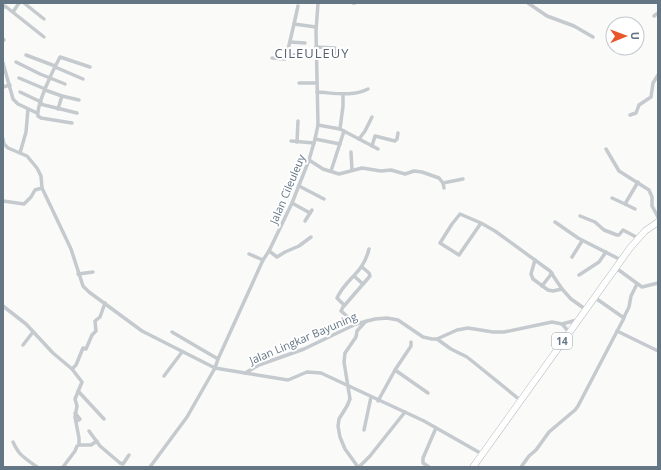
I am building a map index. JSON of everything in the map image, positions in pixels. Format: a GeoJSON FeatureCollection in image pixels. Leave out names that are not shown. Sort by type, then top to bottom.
{"type":"FeatureCollection","features":[{"type":"Feature","properties":{"kind":"highway","name":"14"},"geometry":{"type":"LineString","coordinates":[[473,467],[621,260],[638,238],[651,226],[658,222]]}},
{"type":"Feature","properties":{"kind":"street"},"geometry":{"type":"LineString","coordinates":[[12,12],[19,3]]}},
{"type":"Feature","properties":{"kind":"street"},"geometry":{"type":"LineString","coordinates":[[24,3],[44,19]]}},
{"type":"Feature","properties":{"kind":"street","name":"Jalan Cileuleuy"},"geometry":{"type":"LineString","coordinates":[[150,467],[187,417],[215,368],[263,260],[270,251],[309,160],[318,125],[316,27],[318,3]]}},
{"type":"Feature","properties":{"kind":"street"},"geometry":{"type":"LineString","coordinates":[[528,3],[547,16],[574,26],[593,37]]}},
{"type":"Feature","properties":{"kind":"street"},"geometry":{"type":"LineString","coordinates":[[4,5],[44,37]]}},
{"type":"Feature","properties":{"kind":"street"},"geometry":{"type":"LineString","coordinates":[[272,58],[286,59],[298,6]]}},
{"type":"Feature","properties":{"kind":"street"},"geometry":{"type":"LineString","coordinates":[[654,16],[658,13]]}},
{"type":"Feature","properties":{"kind":"street"},"geometry":{"type":"LineString","coordinates":[[294,24],[316,27]]}},
{"type":"Feature","properties":{"kind":"street"},"geometry":{"type":"LineString","coordinates":[[290,42],[305,43]]}},
{"type":"Feature","properties":{"kind":"street"},"geometry":{"type":"LineString","coordinates":[[316,47],[335,48],[336,57]]}},
{"type":"Feature","properties":{"kind":"street"},"geometry":{"type":"LineString","coordinates":[[26,54],[83,79]]}},
{"type":"Feature","properties":{"kind":"street"},"geometry":{"type":"LineString","coordinates":[[287,54],[303,56]]}},
{"type":"Feature","properties":{"kind":"street"},"geometry":{"type":"LineString","coordinates":[[37,113],[55,66],[61,56],[90,67]]}},
{"type":"Feature","properties":{"kind":"street"},"geometry":{"type":"LineString","coordinates":[[16,62],[65,84]]}},
{"type":"Feature","properties":{"kind":"street"},"geometry":{"type":"LineString","coordinates":[[3,63],[5,74],[15,102],[37,113],[40,118],[72,123]]}},
{"type":"Feature","properties":{"kind":"street"},"geometry":{"type":"LineString","coordinates":[[630,115],[636,113],[640,105],[651,97],[653,83],[658,75]]}},
{"type":"Feature","properties":{"kind":"street"},"geometry":{"type":"LineString","coordinates":[[20,78],[45,90],[79,100]]}},
{"type":"Feature","properties":{"kind":"street"},"geometry":{"type":"LineString","coordinates":[[299,83],[317,83]]}},
{"type":"Feature","properties":{"kind":"street"},"geometry":{"type":"LineString","coordinates":[[3,87],[10,85]]}},
{"type":"Feature","properties":{"kind":"street"},"geometry":{"type":"LineString","coordinates":[[317,92],[359,94],[368,89]]}},
{"type":"Feature","properties":{"kind":"street"},"geometry":{"type":"LineString","coordinates":[[20,92],[40,103],[77,113]]}},
{"type":"Feature","properties":{"kind":"street"},"geometry":{"type":"LineString","coordinates":[[340,129],[343,94]]}},
{"type":"Feature","properties":{"kind":"street"},"geometry":{"type":"LineString","coordinates":[[58,109],[62,96]]}},
{"type":"Feature","properties":{"kind":"street"},"geometry":{"type":"LineString","coordinates":[[20,153],[26,132],[28,109]]}},
{"type":"Feature","properties":{"kind":"street"},"geometry":{"type":"LineString","coordinates":[[359,139],[372,117]]}},
{"type":"Feature","properties":{"kind":"street"},"geometry":{"type":"LineString","coordinates":[[297,142],[298,121]]}},
{"type":"Feature","properties":{"kind":"street"},"geometry":{"type":"LineString","coordinates":[[318,125],[340,129],[378,149]]}},
{"type":"Feature","properties":{"kind":"street"},"geometry":{"type":"LineString","coordinates":[[331,171],[344,131]]}},
{"type":"Feature","properties":{"kind":"street"},"geometry":{"type":"LineString","coordinates":[[372,146],[375,136],[395,141],[398,133]]}},
{"type":"Feature","properties":{"kind":"street","name":"Jalan Lingkar Bayuning"},"geometry":{"type":"LineString","coordinates":[[3,139],[4,144],[8,148],[27,156],[37,168],[41,176],[42,188],[71,249],[83,286],[142,331],[182,352],[215,368],[245,373],[259,365],[304,349],[356,324],[367,320],[386,318],[398,320],[423,337],[432,340],[437,339],[451,349],[467,357],[520,400]]}},
{"type":"Feature","properties":{"kind":"street"},"geometry":{"type":"LineString","coordinates":[[315,139],[340,144]]}},
{"type":"Feature","properties":{"kind":"street"},"geometry":{"type":"LineString","coordinates":[[290,141],[314,143]]}},
{"type":"Feature","properties":{"kind":"street"},"geometry":{"type":"LineString","coordinates":[[606,149],[619,171],[638,182],[651,194],[652,206],[658,217]]}},
{"type":"Feature","properties":{"kind":"street"},"geometry":{"type":"LineString","coordinates":[[351,152],[352,170]]}},
{"type":"Feature","properties":{"kind":"street"},"geometry":{"type":"LineString","coordinates":[[309,160],[323,168],[341,174],[362,168],[381,171],[391,170],[405,174],[419,171],[436,177],[443,184],[444,188]]}},
{"type":"Feature","properties":{"kind":"street"},"geometry":{"type":"LineString","coordinates":[[443,184],[463,179]]}},
{"type":"Feature","properties":{"kind":"street"},"geometry":{"type":"LineString","coordinates":[[625,204],[638,182]]}},
{"type":"Feature","properties":{"kind":"street"},"geometry":{"type":"LineString","coordinates":[[299,186],[324,199]]}},
{"type":"Feature","properties":{"kind":"street"},"geometry":{"type":"LineString","coordinates":[[3,201],[24,204],[35,190],[42,188]]}},
{"type":"Feature","properties":{"kind":"street"},"geometry":{"type":"LineString","coordinates":[[612,198],[635,209]]}},
{"type":"Feature","properties":{"kind":"street"},"geometry":{"type":"LineString","coordinates":[[292,202],[311,212],[305,221]]}},
{"type":"Feature","properties":{"kind":"street"},"geometry":{"type":"LineString","coordinates":[[481,223],[459,255],[440,242],[460,214],[481,223],[495,231],[552,273],[562,289],[571,299],[585,309]]}},
{"type":"Feature","properties":{"kind":"street"},"geometry":{"type":"LineString","coordinates":[[580,216],[595,222],[604,230],[617,235],[619,235],[623,230],[638,238]]}},
{"type":"Feature","properties":{"kind":"street"},"geometry":{"type":"LineString","coordinates":[[555,222],[582,240],[621,260]]}},
{"type":"Feature","properties":{"kind":"street"},"geometry":{"type":"LineString","coordinates":[[270,251],[277,257],[297,247],[311,237]]}},
{"type":"Feature","properties":{"kind":"street"},"geometry":{"type":"LineString","coordinates":[[572,257],[582,240]]}},
{"type":"Feature","properties":{"kind":"street"},"geometry":{"type":"LineString","coordinates":[[344,306],[338,299],[338,296],[362,267],[367,259],[369,249]]}},
{"type":"Feature","properties":{"kind":"street"},"geometry":{"type":"LineString","coordinates":[[579,275],[600,262],[606,252]]}},
{"type":"Feature","properties":{"kind":"street"},"geometry":{"type":"LineString","coordinates":[[249,254],[263,260]]}},
{"type":"Feature","properties":{"kind":"street"},"geometry":{"type":"LineString","coordinates":[[535,260],[531,277],[533,280],[550,291],[562,289]]}},
{"type":"Feature","properties":{"kind":"street"},"geometry":{"type":"LineString","coordinates":[[356,324],[341,311],[370,275],[362,267]]}},
{"type":"Feature","properties":{"kind":"street"},"geometry":{"type":"LineString","coordinates":[[615,268],[644,287],[658,283]]}},
{"type":"Feature","properties":{"kind":"street"},"geometry":{"type":"LineString","coordinates":[[79,275],[92,272]]}},
{"type":"Feature","properties":{"kind":"street"},"geometry":{"type":"LineString","coordinates":[[542,286],[552,273]]}},
{"type":"Feature","properties":{"kind":"street"},"geometry":{"type":"LineString","coordinates":[[354,276],[363,284]]}},
{"type":"Feature","properties":{"kind":"street"},"geometry":{"type":"LineString","coordinates":[[521,467],[549,432],[576,410],[629,307],[631,296],[638,284]]}},
{"type":"Feature","properties":{"kind":"street"},"geometry":{"type":"LineString","coordinates":[[594,297],[624,317]]}},
{"type":"Feature","properties":{"kind":"street"},"geometry":{"type":"LineString","coordinates":[[72,369],[76,365],[83,348],[86,349],[92,335],[96,331],[95,321],[100,317],[105,303]]}},
{"type":"Feature","properties":{"kind":"street"},"geometry":{"type":"LineString","coordinates":[[3,306],[19,318],[53,353],[72,369],[82,382],[75,399],[77,406],[76,424],[79,445],[63,467]]}},
{"type":"Feature","properties":{"kind":"street"},"geometry":{"type":"LineString","coordinates":[[367,320],[357,331],[356,338],[345,353],[344,362],[349,402],[339,419],[338,426],[340,437],[345,448],[359,467],[370,456],[405,412]]}},
{"type":"Feature","properties":{"kind":"street"},"geometry":{"type":"LineString","coordinates":[[437,339],[457,330],[468,328],[493,332],[504,332],[552,322],[562,324],[577,320]]}},
{"type":"Feature","properties":{"kind":"street"},"geometry":{"type":"LineString","coordinates":[[562,324],[569,332]]}},
{"type":"Feature","properties":{"kind":"street"},"geometry":{"type":"LineString","coordinates":[[617,331],[658,351]]}},
{"type":"Feature","properties":{"kind":"street"},"geometry":{"type":"LineString","coordinates":[[23,345],[33,332]]}},
{"type":"Feature","properties":{"kind":"street"},"geometry":{"type":"LineString","coordinates":[[172,332],[218,359]]}},
{"type":"Feature","properties":{"kind":"street"},"geometry":{"type":"LineString","coordinates":[[378,401],[411,342]]}},
{"type":"Feature","properties":{"kind":"street"},"geometry":{"type":"LineString","coordinates":[[164,376],[182,352]]}},
{"type":"Feature","properties":{"kind":"street"},"geometry":{"type":"LineString","coordinates":[[395,370],[428,393]]}},
{"type":"Feature","properties":{"kind":"street"},"geometry":{"type":"LineString","coordinates":[[245,373],[288,380],[307,372],[321,373],[378,401],[405,412],[482,454]]}},
{"type":"Feature","properties":{"kind":"street"},"geometry":{"type":"LineString","coordinates":[[78,391],[104,419]]}},
{"type":"Feature","properties":{"kind":"street"},"geometry":{"type":"LineString","coordinates":[[364,430],[371,397]]}},
{"type":"Feature","properties":{"kind":"street"},"geometry":{"type":"LineString","coordinates":[[76,413],[80,419],[77,421]]}},
{"type":"Feature","properties":{"kind":"street"},"geometry":{"type":"LineString","coordinates":[[429,467],[423,462],[423,458],[436,428]]}},
{"type":"Feature","properties":{"kind":"street"},"geometry":{"type":"LineString","coordinates":[[89,431],[108,453],[122,464],[130,455]]}},
{"type":"Feature","properties":{"kind":"street"},"geometry":{"type":"LineString","coordinates":[[79,445],[93,445],[97,441]]}},
{"type":"Feature","properties":{"kind":"street"},"geometry":{"type":"LineString","coordinates":[[13,442],[23,457],[37,467]]}},
{"type":"Feature","properties":{"kind":"district","name":"CILEULEUY"},"geometry":{"type":"Point","coordinates":[312,53]}}]}
